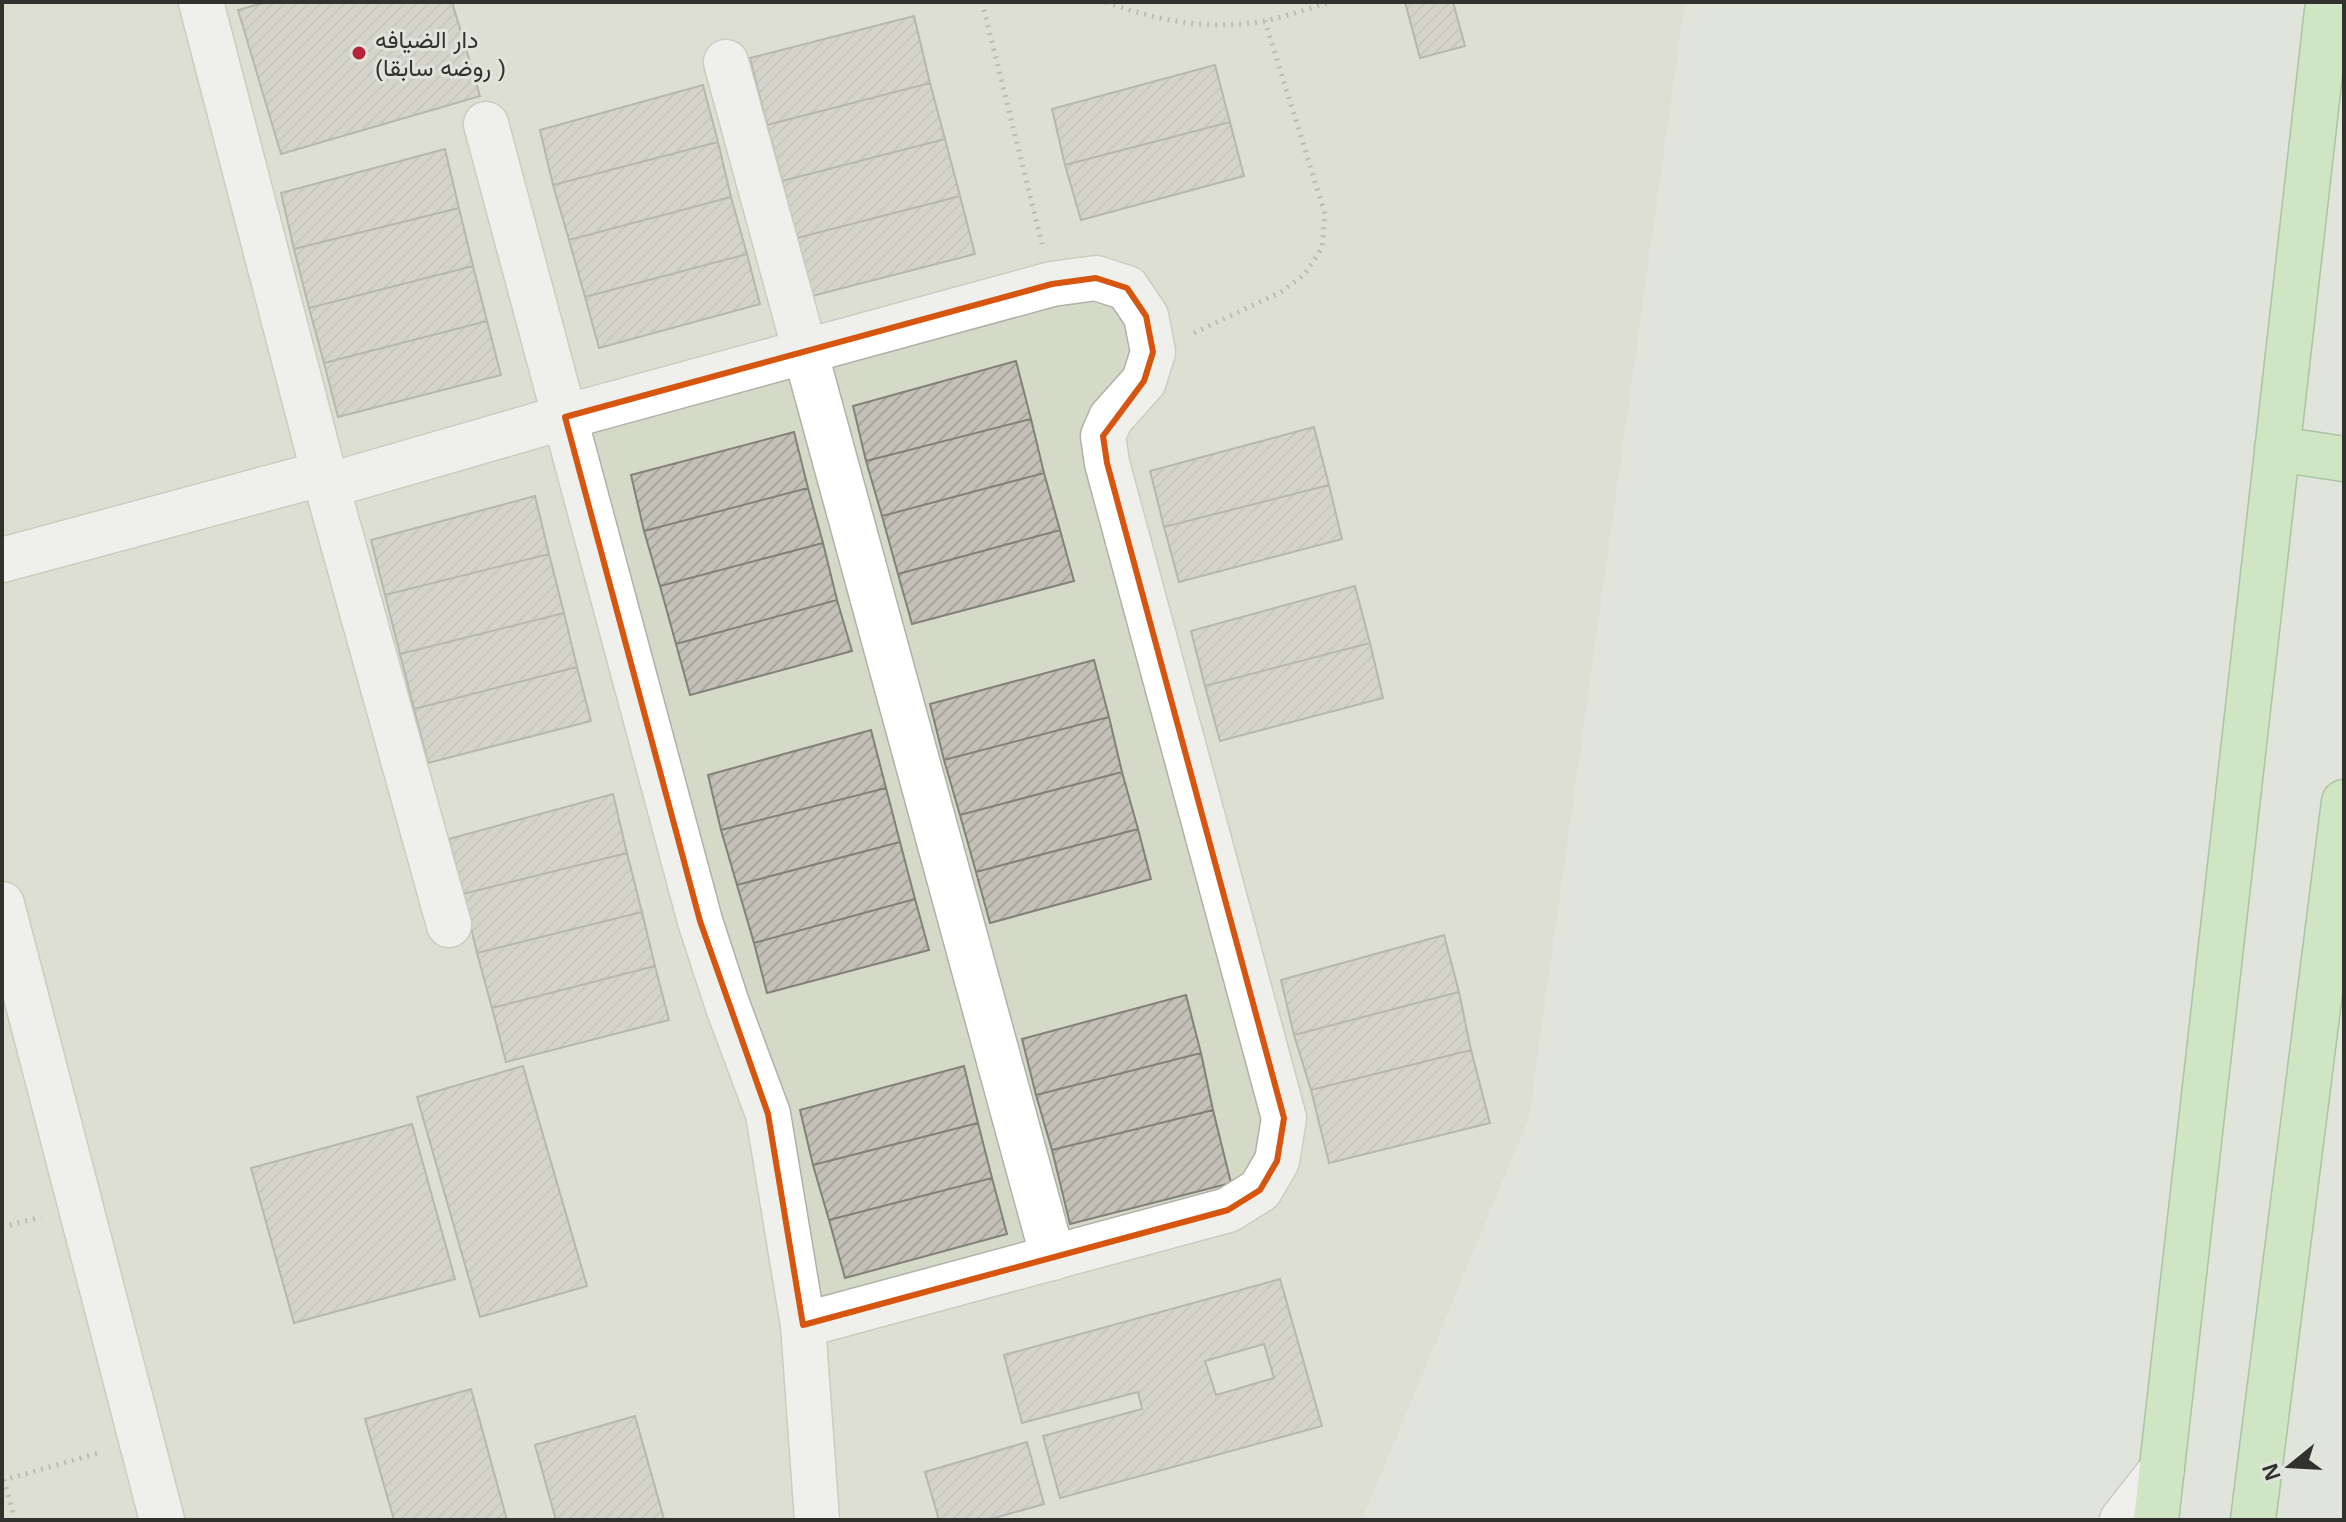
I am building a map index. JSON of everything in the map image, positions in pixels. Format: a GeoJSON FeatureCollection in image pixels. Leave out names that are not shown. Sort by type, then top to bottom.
{"type":"FeatureCollection","features":[{"type":"Feature","properties":{"kind":"main road"},"geometry":{"type":"LineString","coordinates":[[2156,1520],[2328,2]]}},
{"type":"Feature","properties":{"kind":"main road"},"geometry":{"type":"LineString","coordinates":[[2277,449],[2344,459]]}},
{"type":"Feature","properties":{"kind":"main road"},"geometry":{"type":"LineString","coordinates":[[2258,1511],[2338,905],[2344,802]]}},
{"type":"Feature","properties":{"kind":"street"},"geometry":{"type":"LineString","coordinates":[[201,2],[326,480],[449,925]]}},
{"type":"Feature","properties":{"kind":"street"},"geometry":{"type":"LineString","coordinates":[[726,62],[1053,1258]]}},
{"type":"Feature","properties":{"kind":"street"},"geometry":{"type":"LineString","coordinates":[[486,124],[700,921],[768,1114],[803,1325],[817,1520]]}},
{"type":"Feature","properties":{"kind":"street"},"geometry":{"type":"LineString","coordinates":[[2,560],[326,480],[1052,284],[1096,278],[1127,288],[1146,316],[1153,352],[1144,381],[1111,418],[1103,436],[1107,463],[1284,1118],[1277,1161],[1260,1190],[1228,1210],[803,1325]]}},
{"type":"Feature","properties":{"kind":"street"},"geometry":{"type":"LineString","coordinates":[[2,904],[162,1520]]}},
{"type":"Feature","properties":{"kind":"street"},"geometry":{"type":"LineString","coordinates":[[2122,1520],[2162,1469]]}},
{"type":"Feature","properties":{"kind":"path"},"geometry":{"type":"LineString","coordinates":[[982,2],[1052,284]]}},
{"type":"Feature","properties":{"kind":"path"},"geometry":{"type":"LineString","coordinates":[[1106,2],[1141,15],[1200,25],[1265,21],[1331,2]]}},
{"type":"Feature","properties":{"kind":"path"},"geometry":{"type":"LineString","coordinates":[[1153,352],[1281,292],[1304,275],[1322,248],[1325,214],[1265,21]]}},
{"type":"Feature","properties":{"kind":"path"},"geometry":{"type":"LineString","coordinates":[[15,1520],[4,1480],[141,1441]]}},
{"type":"Feature","properties":{"kind":"highlighted area"},"geometry":{"type":"Polygon","coordinates":[[[1096,278],[1127,288],[1146,316],[1153,352],[1144,381],[1103,436],[1107,463],[1284,1118],[1277,1161],[1260,1190],[1228,1210],[803,1325],[768,1114],[700,921],[565,417],[1052,284],[1096,278]]]}},
{"type":"Feature","properties":{"kind":"shaded area"},"geometry":{"type":"Polygon","coordinates":[[[2,2],[1685,2],[1529,1118],[1362,1520],[2,1520],[2,2]]]}},
{"type":"Feature","properties":{"kind":"building","name":"دار الضيافه (روضه سابقا )"},"geometry":{"type":"Polygon","coordinates":[[[267,2],[452,2],[480,96],[281,154],[238,10],[267,2]]]}},
{"type":"Feature","properties":{"kind":"building"},"geometry":{"type":"Polygon","coordinates":[[[1405,2],[1453,2],[1465,46],[1420,58],[1405,2]]]}},
{"type":"Feature","properties":{"kind":"building"},"geometry":{"type":"Polygon","coordinates":[[[914,16],[930,83],[767,125],[750,58],[914,16]]]}},
{"type":"Feature","properties":{"kind":"building"},"geometry":{"type":"Polygon","coordinates":[[[1215,65],[1230,122],[1065,165],[1052,109],[1215,65]]]}},
{"type":"Feature","properties":{"kind":"building"},"geometry":{"type":"Polygon","coordinates":[[[930,83],[945,139],[782,181],[767,125],[930,83]]]}},
{"type":"Feature","properties":{"kind":"building"},"geometry":{"type":"Polygon","coordinates":[[[703,85],[718,142],[553,185],[540,130],[703,85]]]}},
{"type":"Feature","properties":{"kind":"building"},"geometry":{"type":"Polygon","coordinates":[[[1230,122],[1244,176],[1081,220],[1065,165],[1230,122]]]}},
{"type":"Feature","properties":{"kind":"building"},"geometry":{"type":"Polygon","coordinates":[[[945,139],[960,196],[797,238],[782,181],[945,139]]]}},
{"type":"Feature","properties":{"kind":"building"},"geometry":{"type":"Polygon","coordinates":[[[718,142],[731,197],[569,240],[553,185],[718,142]]]}},
{"type":"Feature","properties":{"kind":"building"},"geometry":{"type":"Polygon","coordinates":[[[445,149],[459,208],[294,249],[281,193],[445,149]]]}},
{"type":"Feature","properties":{"kind":"building"},"geometry":{"type":"Polygon","coordinates":[[[960,196],[975,254],[812,296],[797,238],[960,196]]]}},
{"type":"Feature","properties":{"kind":"building"},"geometry":{"type":"Polygon","coordinates":[[[731,197],[747,254],[585,297],[569,240],[731,197]]]}},
{"type":"Feature","properties":{"kind":"building"},"geometry":{"type":"Polygon","coordinates":[[[459,208],[473,266],[309,308],[294,249],[459,208]]]}},
{"type":"Feature","properties":{"kind":"building"},"geometry":{"type":"Polygon","coordinates":[[[747,254],[760,304],[599,348],[585,297],[747,254]]]}},
{"type":"Feature","properties":{"kind":"building"},"geometry":{"type":"Polygon","coordinates":[[[473,266],[487,321],[324,363],[309,308],[473,266]]]}},
{"type":"Feature","properties":{"kind":"building"},"geometry":{"type":"Polygon","coordinates":[[[487,321],[501,375],[338,417],[324,363],[487,321]]]}},
{"type":"Feature","properties":{"kind":"building"},"geometry":{"type":"Polygon","coordinates":[[[1016,361],[1031,419],[866,461],[853,406],[1016,361]]]}},
{"type":"Feature","properties":{"kind":"building"},"geometry":{"type":"Polygon","coordinates":[[[1031,419],[1044,473],[882,516],[866,461],[1031,419]]]}},
{"type":"Feature","properties":{"kind":"building"},"geometry":{"type":"Polygon","coordinates":[[[1314,427],[1329,485],[1164,527],[1150,471],[1314,427]]]}},
{"type":"Feature","properties":{"kind":"building"},"geometry":{"type":"Polygon","coordinates":[[[794,432],[808,488],[644,531],[631,475],[794,432]]]}},
{"type":"Feature","properties":{"kind":"building"},"geometry":{"type":"Polygon","coordinates":[[[1044,473],[1060,530],[898,574],[882,516],[1044,473]]]}},
{"type":"Feature","properties":{"kind":"building"},"geometry":{"type":"Polygon","coordinates":[[[1329,485],[1342,539],[1179,582],[1164,527],[1329,485]]]}},
{"type":"Feature","properties":{"kind":"building"},"geometry":{"type":"Polygon","coordinates":[[[808,488],[823,543],[660,586],[644,531],[808,488]]]}},
{"type":"Feature","properties":{"kind":"building"},"geometry":{"type":"Polygon","coordinates":[[[535,496],[549,554],[385,595],[371,540],[535,496]]]}},
{"type":"Feature","properties":{"kind":"building"},"geometry":{"type":"Polygon","coordinates":[[[1060,530],[1074,581],[912,624],[898,574],[1060,530]]]}},
{"type":"Feature","properties":{"kind":"building"},"geometry":{"type":"Polygon","coordinates":[[[823,543],[837,600],[676,644],[660,586],[823,543]]]}},
{"type":"Feature","properties":{"kind":"building"},"geometry":{"type":"Polygon","coordinates":[[[549,554],[564,613],[400,654],[385,595],[549,554]]]}},
{"type":"Feature","properties":{"kind":"building"},"geometry":{"type":"Polygon","coordinates":[[[1355,586],[1370,643],[1205,686],[1191,631],[1355,586]]]}},
{"type":"Feature","properties":{"kind":"building"},"geometry":{"type":"Polygon","coordinates":[[[837,600],[852,651],[690,695],[676,644],[837,600]]]}},
{"type":"Feature","properties":{"kind":"building"},"geometry":{"type":"Polygon","coordinates":[[[564,613],[577,667],[414,709],[400,654],[564,613]]]}},
{"type":"Feature","properties":{"kind":"building"},"geometry":{"type":"Polygon","coordinates":[[[1370,643],[1383,698],[1220,741],[1205,686],[1370,643]]]}},
{"type":"Feature","properties":{"kind":"building"},"geometry":{"type":"Polygon","coordinates":[[[1094,660],[1109,717],[944,760],[930,704],[1094,660]]]}},
{"type":"Feature","properties":{"kind":"building"},"geometry":{"type":"Polygon","coordinates":[[[577,667],[591,721],[428,763],[414,709],[577,667]]]}},
{"type":"Feature","properties":{"kind":"building"},"geometry":{"type":"Polygon","coordinates":[[[1109,717],[1122,772],[960,815],[944,760],[1109,717]]]}},
{"type":"Feature","properties":{"kind":"building"},"geometry":{"type":"Polygon","coordinates":[[[871,730],[886,788],[721,830],[708,775],[871,730]]]}},
{"type":"Feature","properties":{"kind":"building"},"geometry":{"type":"Polygon","coordinates":[[[1122,772],[1138,829],[976,872],[960,815],[1122,772]]]}},
{"type":"Feature","properties":{"kind":"building"},"geometry":{"type":"Polygon","coordinates":[[[886,788],[900,842],[737,885],[721,830],[886,788]]]}},
{"type":"Feature","properties":{"kind":"building"},"geometry":{"type":"Polygon","coordinates":[[[613,794],[627,853],[463,894],[449,839],[613,794]]]}},
{"type":"Feature","properties":{"kind":"building"},"geometry":{"type":"Polygon","coordinates":[[[1138,829],[1151,879],[990,923],[976,872],[1138,829]]]}},
{"type":"Feature","properties":{"kind":"building"},"geometry":{"type":"Polygon","coordinates":[[[900,842],[915,899],[754,943],[737,885],[900,842]]]}},
{"type":"Feature","properties":{"kind":"building"},"geometry":{"type":"Polygon","coordinates":[[[627,853],[642,912],[477,953],[463,894],[627,853]]]}},
{"type":"Feature","properties":{"kind":"building"},"geometry":{"type":"Polygon","coordinates":[[[915,899],[929,950],[767,993],[754,943],[915,899]]]}},
{"type":"Feature","properties":{"kind":"building"},"geometry":{"type":"Polygon","coordinates":[[[642,912],[655,966],[492,1008],[477,953],[642,912]]]}},
{"type":"Feature","properties":{"kind":"building"},"geometry":{"type":"Polygon","coordinates":[[[1444,935],[1459,992],[1294,1035],[1281,980],[1444,935]]]}},
{"type":"Feature","properties":{"kind":"building"},"geometry":{"type":"Polygon","coordinates":[[[655,966],[669,1020],[506,1062],[492,1008],[655,966]]]}},
{"type":"Feature","properties":{"kind":"building"},"geometry":{"type":"Polygon","coordinates":[[[1459,992],[1471,1050],[1311,1090],[1294,1035],[1459,992]]]}},
{"type":"Feature","properties":{"kind":"building"},"geometry":{"type":"Polygon","coordinates":[[[1186,995],[1201,1053],[1036,1095],[1022,1039],[1186,995]]]}},
{"type":"Feature","properties":{"kind":"building"},"geometry":{"type":"Polygon","coordinates":[[[1471,1050],[1490,1123],[1329,1163],[1311,1090],[1471,1050]]]}},
{"type":"Feature","properties":{"kind":"building"},"geometry":{"type":"Polygon","coordinates":[[[1201,1053],[1213,1110],[1052,1150],[1036,1095],[1201,1053]]]}},
{"type":"Feature","properties":{"kind":"building"},"geometry":{"type":"Polygon","coordinates":[[[523,1066],[587,1286],[480,1317],[417,1097],[523,1066]]]}},
{"type":"Feature","properties":{"kind":"building"},"geometry":{"type":"Polygon","coordinates":[[[964,1066],[978,1123],[813,1165],[800,1110],[964,1066]]]}},
{"type":"Feature","properties":{"kind":"building"},"geometry":{"type":"Polygon","coordinates":[[[1213,1110],[1231,1183],[1070,1224],[1052,1150],[1213,1110]]]}},
{"type":"Feature","properties":{"kind":"building"},"geometry":{"type":"Polygon","coordinates":[[[978,1123],[992,1178],[829,1220],[813,1165],[978,1123]]]}},
{"type":"Feature","properties":{"kind":"building"},"geometry":{"type":"Polygon","coordinates":[[[412,1124],[455,1279],[294,1323],[251,1168],[412,1124]]]}},
{"type":"Feature","properties":{"kind":"building"},"geometry":{"type":"Polygon","coordinates":[[[992,1178],[1007,1234],[845,1278],[829,1220],[992,1178]]]}},
{"type":"Feature","properties":{"kind":"building"},"geometry":{"type":"Polygon","coordinates":[[[1280,1279],[1322,1426],[1060,1498],[1043,1436],[1142,1409],[1138,1392],[1022,1423],[1004,1355],[1280,1279]],[[1264,1344],[1205,1361],[1216,1395],[1274,1378],[1264,1344]]]}},
{"type":"Feature","properties":{"kind":"building"},"geometry":{"type":"Polygon","coordinates":[[[471,1389],[507,1520],[394,1520],[365,1419],[471,1389]]]}},
{"type":"Feature","properties":{"kind":"building"},"geometry":{"type":"Polygon","coordinates":[[[635,1416],[664,1519],[556,1520],[535,1445],[635,1416]]]}},
{"type":"Feature","properties":{"kind":"building"},"geometry":{"type":"Polygon","coordinates":[[[1027,1442],[1044,1504],[987,1520],[939,1520],[925,1472],[1027,1442]]]}},
{"type":"Feature","properties":{"kind":"place","name":"دار الضيافه (روضه سابقا )"},"geometry":{"type":"Point","coordinates":[359,53]}}]}
